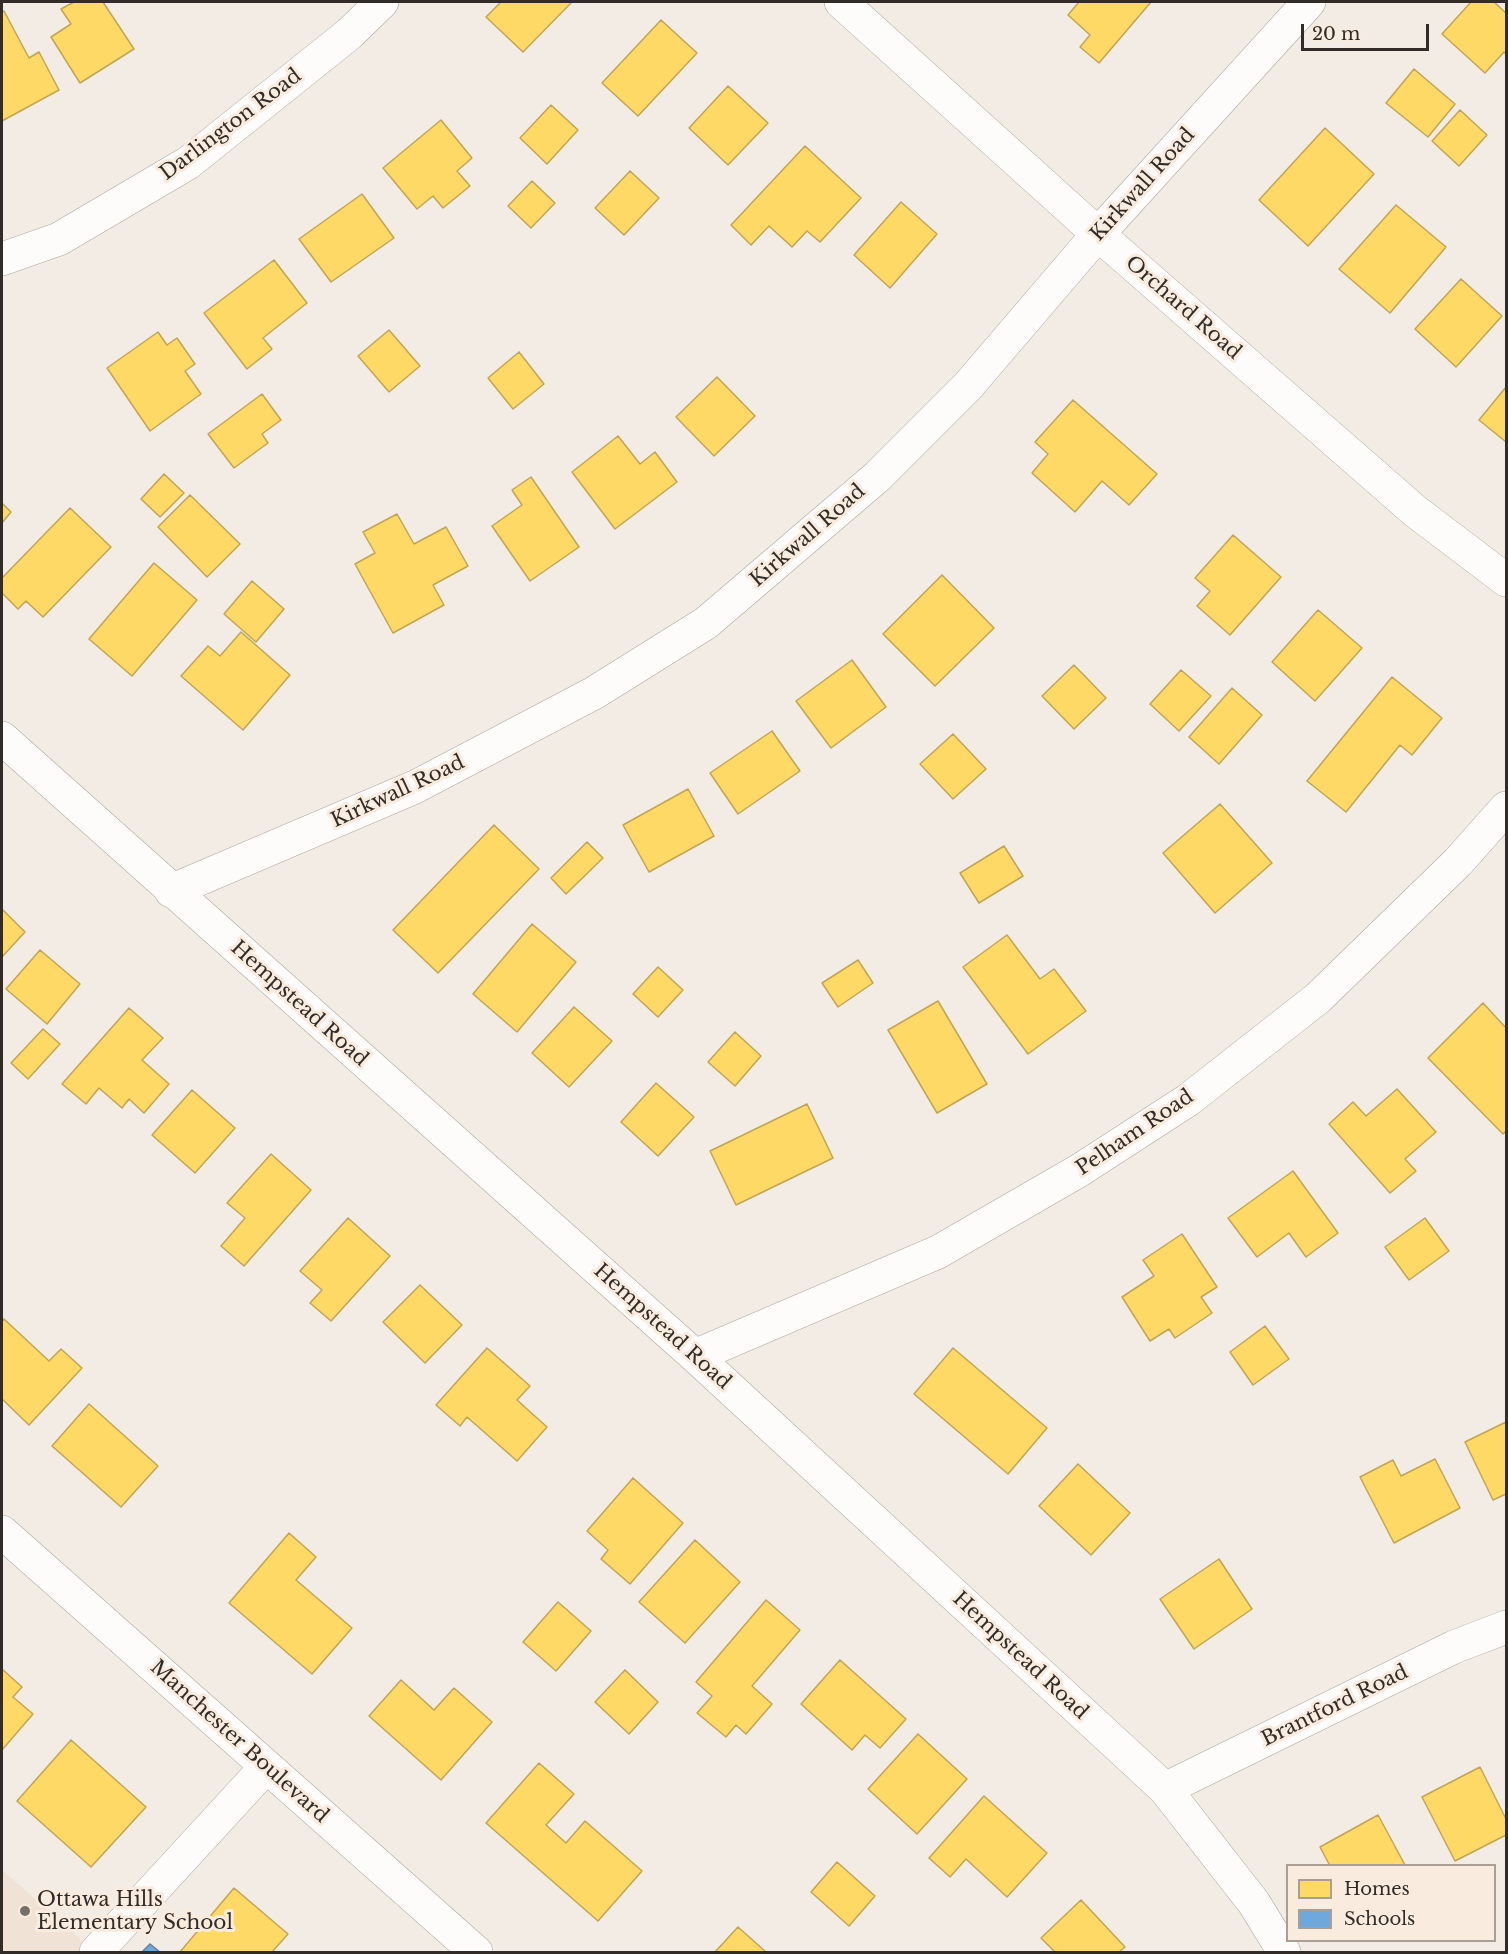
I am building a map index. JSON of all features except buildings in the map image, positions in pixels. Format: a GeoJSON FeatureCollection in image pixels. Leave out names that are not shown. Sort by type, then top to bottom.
{"type":"FeatureCollection","features":[{"type":"Feature","properties":{"kind":"street","name":"Darlington Road"},"geometry":{"type":"LineString","coordinates":[[2,260],[59,239],[188,163],[349,34],[382,2]]}},
{"type":"Feature","properties":{"kind":"street","name":"Orchard Road"},"geometry":{"type":"LineString","coordinates":[[841,2],[1098,234],[1415,511],[1506,580]]}},
{"type":"Feature","properties":{"kind":"street","name":"Kirkwall Road"},"geometry":{"type":"LineString","coordinates":[[171,891],[415,788],[594,693],[706,623],[878,476],[968,386],[1098,234],[1309,2]]}},
{"type":"Feature","properties":{"kind":"street","name":"Hempstead Road"},"geometry":{"type":"LineString","coordinates":[[2,738],[695,1356],[1165,1789],[1254,1903],[1284,1953]]}},
{"type":"Feature","properties":{"kind":"street","name":"Pelham Road"},"geometry":{"type":"LineString","coordinates":[[695,1356],[938,1252],[1080,1170],[1188,1100],[1318,998],[1458,862],[1506,808]]}},
{"type":"Feature","properties":{"kind":"street","name":"Manchester Boulevard"},"geometry":{"type":"LineString","coordinates":[[2,1532],[476,1953]]}},
{"type":"Feature","properties":{"kind":"street","name":"Brantford Road"},"geometry":{"type":"LineString","coordinates":[[1165,1789],[1454,1647],[1506,1627]]}},
{"type":"Feature","properties":{"kind":"street"},"geometry":{"type":"LineString","coordinates":[[96,1953],[266,1767]]}},
{"type":"Feature","properties":{"kind":"shaded area","name":"Ottawa Hills Elementary School"},"geometry":{"type":"Polygon","coordinates":[[[2,1870],[95,1952],[2,1952],[2,1870]]]}},
{"type":"Feature","properties":{"kind":"place","name":"Ottawa Hills Elementary School"},"geometry":{"type":"Point","coordinates":[25,1911]}}]}
